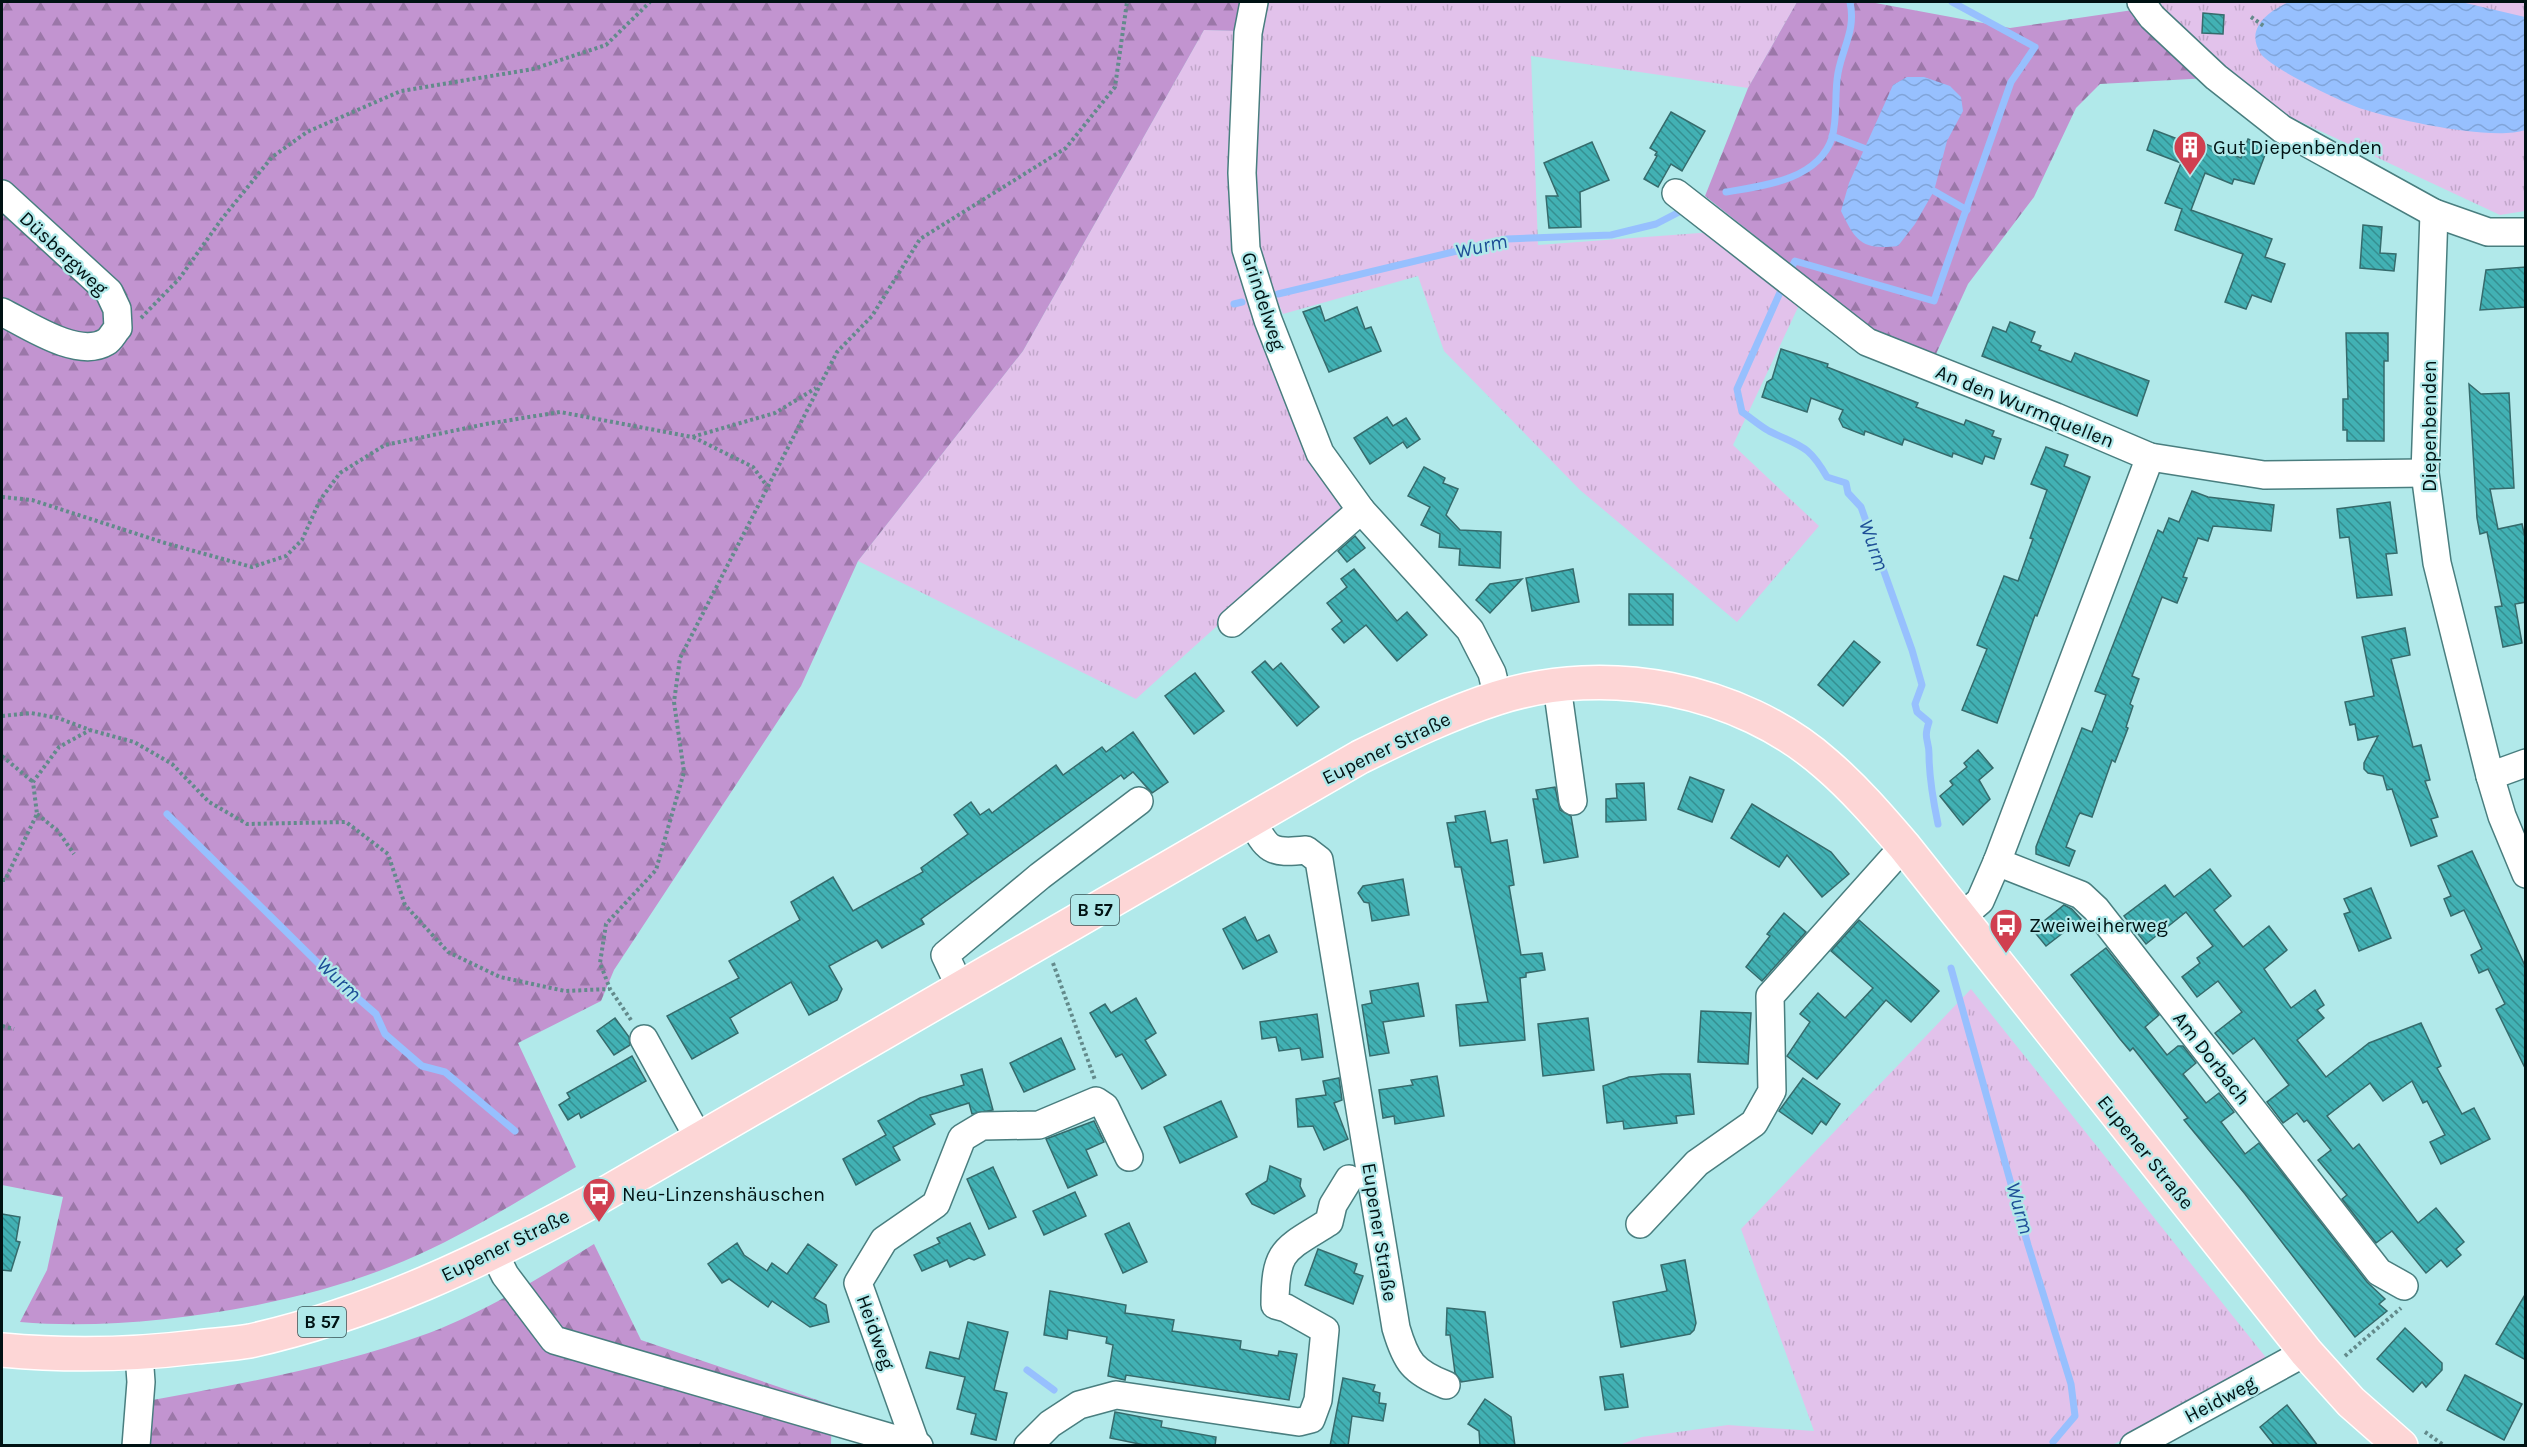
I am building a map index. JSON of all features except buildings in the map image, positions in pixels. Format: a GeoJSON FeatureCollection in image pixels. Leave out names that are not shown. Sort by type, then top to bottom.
{"type":"FeatureCollection","features":[{"type":"Feature","properties":{"kind":"main road","name":"Eupener Straße"},"geometry":{"type":"LineString","coordinates":[[2,1350],[55,1355],[139,1354],[248,1341],[335,1319],[409,1291],[494,1253],[589,1203],[1360,757],[1421,726],[1498,698],[1557,686],[1594,683],[1642,685],[1687,693],[1735,709],[1774,728],[1825,762],[1866,802],[1904,846],[2306,1352],[2350,1402],[2401,1446]]}},
{"type":"Feature","properties":{"kind":"street","name":"Grindelweg"},"geometry":{"type":"LineString","coordinates":[[1254,2],[1248,33],[1242,172],[1246,249],[1268,320],[1320,453],[1361,510],[1470,630],[1492,673],[1498,698]]}},
{"type":"Feature","properties":{"kind":"street"},"geometry":{"type":"LineString","coordinates":[[2141,2],[2152,17],[2216,76],[2282,129],[2434,213],[2488,232],[2526,232]]}},
{"type":"Feature","properties":{"kind":"street","name":"An den Wurmquellen"},"geometry":{"type":"LineString","coordinates":[[1676,193],[1867,342],[2150,457],[2264,475],[2425,473]]}},
{"type":"Feature","properties":{"kind":"street","name":"Düsbergweg"},"geometry":{"type":"LineString","coordinates":[[2,194],[109,292],[117,309],[118,328]]}},
{"type":"Feature","properties":{"kind":"street","name":"Diepenbenden"},"geometry":{"type":"LineString","coordinates":[[2434,213],[2425,473],[2437,563],[2490,776],[2502,816],[2526,874]]}},
{"type":"Feature","properties":{"kind":"street"},"geometry":{"type":"LineString","coordinates":[[2,312],[74,347],[92,347],[107,342],[118,328]]}},
{"type":"Feature","properties":{"kind":"street"},"geometry":{"type":"LineString","coordinates":[[1960,918],[1980,901],[1997,862],[2150,457]]}},
{"type":"Feature","properties":{"kind":"street"},"geometry":{"type":"LineString","coordinates":[[1232,623],[1361,510]]}},
{"type":"Feature","properties":{"kind":"street"},"geometry":{"type":"LineString","coordinates":[[1557,686],[1573,801]]}},
{"type":"Feature","properties":{"kind":"street"},"geometry":{"type":"LineString","coordinates":[[2490,776],[2526,763]]}},
{"type":"Feature","properties":{"kind":"street"},"geometry":{"type":"LineString","coordinates":[[960,987],[945,955],[1040,876],[1139,801]]}},
{"type":"Feature","properties":{"kind":"street","name":"Eupener Straße"},"geometry":{"type":"LineString","coordinates":[[1251,819],[1263,842],[1280,853],[1306,850],[1319,860],[1396,1328],[1411,1366],[1426,1377],[1446,1385]]}},
{"type":"Feature","properties":{"kind":"street"},"geometry":{"type":"LineString","coordinates":[[1640,1224],[1697,1163],[1754,1123],[1772,1091],[1770,996],[1904,846]]}},
{"type":"Feature","properties":{"kind":"street","name":"Am Dorbach"},"geometry":{"type":"LineString","coordinates":[[1997,862],[2081,895],[2096,909],[2379,1272],[2404,1286]]}},
{"type":"Feature","properties":{"kind":"street"},"geometry":{"type":"LineString","coordinates":[[644,1039],[699,1139]]}},
{"type":"Feature","properties":{"kind":"street"},"geometry":{"type":"LineString","coordinates":[[1096,1101],[1105,1107],[1129,1157]]}},
{"type":"Feature","properties":{"kind":"street","name":"Heidweg"},"geometry":{"type":"LineString","coordinates":[[918,1445],[858,1283],[884,1240],[936,1204],[962,1138],[982,1126],[1039,1125],[1096,1101]]}},
{"type":"Feature","properties":{"kind":"street"},"geometry":{"type":"LineString","coordinates":[[1028,1446],[1050,1424],[1079,1405],[1116,1395],[1299,1422],[1311,1419],[1318,1400],[1325,1330],[1286,1308],[1275,1305],[1275,1279],[1279,1259],[1287,1248],[1329,1222],[1333,1205],[1349,1179]]}},
{"type":"Feature","properties":{"kind":"street","name":"Heidweg"},"geometry":{"type":"LineString","coordinates":[[494,1253],[506,1275],[554,1340],[918,1445]]}},
{"type":"Feature","properties":{"kind":"street","name":"Heidweg"},"geometry":{"type":"LineString","coordinates":[[2134,1446],[2306,1352]]}},
{"type":"Feature","properties":{"kind":"street"},"geometry":{"type":"LineString","coordinates":[[136,1446],[141,1382],[139,1354]]}},
{"type":"Feature","properties":{"kind":"path"},"geometry":{"type":"LineString","coordinates":[[118,328],[131,326],[147,314],[179,279],[221,220],[272,157],[307,132],[401,91],[533,69],[606,45],[650,2]]}},
{"type":"Feature","properties":{"kind":"path"},"geometry":{"type":"LineString","coordinates":[[644,1039],[610,989],[600,963],[606,924],[656,870],[684,772],[674,702],[680,658],[817,387],[837,352],[872,316],[920,239],[1065,148],[1115,87],[1127,2]]}},
{"type":"Feature","properties":{"kind":"path"},"geometry":{"type":"LineString","coordinates":[[2251,17],[2265,27]]}},
{"type":"Feature","properties":{"kind":"path"},"geometry":{"type":"LineString","coordinates":[[692,437],[775,413],[817,387]]}},
{"type":"Feature","properties":{"kind":"path"},"geometry":{"type":"LineString","coordinates":[[2,497],[32,501],[165,543],[252,567],[286,556],[302,540],[320,500],[340,473],[385,445],[486,424],[560,412],[692,437],[753,467],[767,486]]}},
{"type":"Feature","properties":{"kind":"path"},"geometry":{"type":"LineString","coordinates":[[2,716],[31,712],[134,742],[172,764],[209,802],[247,824],[346,822],[388,854],[405,905],[448,952],[500,977],[565,991],[610,989]]}},
{"type":"Feature","properties":{"kind":"path"},"geometry":{"type":"LineString","coordinates":[[33,782],[59,747],[90,730]]}},
{"type":"Feature","properties":{"kind":"path"},"geometry":{"type":"LineString","coordinates":[[2,756],[33,782],[37,814],[22,840],[5,880],[2,880]]}},
{"type":"Feature","properties":{"kind":"path"},"geometry":{"type":"LineString","coordinates":[[37,814],[58,831],[74,854]]}},
{"type":"Feature","properties":{"kind":"path"},"geometry":{"type":"LineString","coordinates":[[1041,941],[1053,963],[1086,1059],[1100,1090],[1096,1101]]}},
{"type":"Feature","properties":{"kind":"path"},"geometry":{"type":"LineString","coordinates":[[2,1026],[14,1029]]}},
{"type":"Feature","properties":{"kind":"path"},"geometry":{"type":"LineString","coordinates":[[2343,1358],[2404,1305],[2404,1286]]}},
{"type":"Feature","properties":{"kind":"green space"},"geometry":{"type":"Polygon","coordinates":[[[2,2],[1247,2],[1240,31],[1204,30],[1023,351],[858,561],[801,686],[614,970],[601,1001],[518,1043],[576,1167],[470,1229],[404,1261],[362,1277],[266,1303],[164,1319],[114,1323],[20,1322],[47,1270],[63,1197],[2,1185],[2,2]]]}},
{"type":"Feature","properties":{"kind":"green space"},"geometry":{"type":"Polygon","coordinates":[[[1267,2],[1797,2],[1748,88],[1531,56],[1538,245],[1713,232],[1801,301],[1733,445],[1819,526],[1737,622],[1580,490],[1444,351],[1418,276],[1283,314],[1256,251],[1251,202],[1259,22],[1267,2]]]}},
{"type":"Feature","properties":{"kind":"green space"},"geometry":{"type":"Polygon","coordinates":[[[1797,2],[1870,2],[2010,28],[2133,10],[2209,78],[2100,84],[2076,108],[2034,197],[1968,284],[1936,354],[1873,330],[1705,196],[1748,88],[1797,2]]]}},
{"type":"Feature","properties":{"kind":"green space"},"geometry":{"type":"Polygon","coordinates":[[[2152,2],[2525,2],[2525,211],[2500,215],[2258,102],[2152,2]]]}},
{"type":"Feature","properties":{"kind":"green space"},"geometry":{"type":"Polygon","coordinates":[[[1204,30],[1240,31],[1232,173],[1232,253],[1322,476],[1341,506],[1339,516],[1136,699],[858,561],[1023,351],[1204,30]]]}},
{"type":"Feature","properties":{"kind":"green space"},"geometry":{"type":"Polygon","coordinates":[[[1971,989],[2272,1365],[2112,1445],[1616,1446],[1642,1437],[1728,1425],[1814,1431],[1741,1229],[1971,989]]]}},
{"type":"Feature","properties":{"kind":"green space"},"geometry":{"type":"Polygon","coordinates":[[[594,1244],[641,1340],[832,1405],[831,1445],[125,1446],[131,1404],[244,1383],[319,1366],[429,1333],[493,1304],[594,1244]]]}},
{"type":"Feature","properties":{"kind":"water"},"geometry":{"type":"Polygon","coordinates":[[[2289,2],[2461,2],[2525,17],[2525,130],[2492,133],[2447,128],[2401,119],[2356,107],[2294,77],[2261,54],[2255,36],[2257,28],[2267,16],[2289,2]]]}},
{"type":"Feature","properties":{"kind":"water"},"geometry":{"type":"Polygon","coordinates":[[[1907,77],[1924,77],[1950,86],[1961,97],[1963,111],[1947,141],[1934,191],[1915,224],[1898,246],[1876,247],[1856,237],[1841,211],[1849,183],[1893,85],[1907,77]]]}},
{"type":"Feature","properties":{"kind":"waterway","name":"Wurm"},"geometry":{"type":"LineString","coordinates":[[1726,192],[1788,178],[1815,163],[1825,152],[1834,130],[1838,73],[1851,21],[1850,2]]}},
{"type":"Feature","properties":{"kind":"waterway","name":"Wurm"},"geometry":{"type":"LineString","coordinates":[[1788,274],[1795,261],[1934,301],[2011,82],[2035,47],[1952,2]]}},
{"type":"Feature","properties":{"kind":"waterway"},"geometry":{"type":"LineString","coordinates":[[1832,136],[1866,149]]}},
{"type":"Feature","properties":{"kind":"waterway"},"geometry":{"type":"LineString","coordinates":[[1934,191],[1967,210]]}},
{"type":"Feature","properties":{"kind":"waterway","name":"Wurm"},"geometry":{"type":"LineString","coordinates":[[1278,294],[1507,239],[1611,235],[1656,224],[1683,210]]}},
{"type":"Feature","properties":{"kind":"waterway","name":"Wurm"},"geometry":{"type":"LineString","coordinates":[[1782,288],[1737,389],[1742,412],[1766,429],[1809,452],[1827,477],[1846,483],[1848,493],[1861,507],[1912,650],[1922,685],[1915,704],[1917,712],[1929,722],[1926,736],[1938,824]]}},
{"type":"Feature","properties":{"kind":"waterway","name":"Wurm"},"geometry":{"type":"LineString","coordinates":[[1234,304],[1242,302]]}},
{"type":"Feature","properties":{"kind":"waterway","name":"Wurm"},"geometry":{"type":"LineString","coordinates":[[167,814],[324,969],[376,1014],[385,1034],[422,1066],[445,1072],[515,1131]]}},
{"type":"Feature","properties":{"kind":"waterway","name":"Wurm"},"geometry":{"type":"LineString","coordinates":[[1951,968],[2028,1245],[2071,1384],[2075,1416],[2053,1442]]}},
{"type":"Feature","properties":{"kind":"waterway","name":"Wurm"},"geometry":{"type":"LineString","coordinates":[[1027,1370],[1054,1390]]}},
{"type":"Feature","properties":{"kind":"place","name":"Gut Diepenbenden"},"geometry":{"type":"Point","coordinates":[2190,176]}},
{"type":"Feature","properties":{"kind":"place","name":"Zweiweiherweg"},"geometry":{"type":"Point","coordinates":[2006,954]}},
{"type":"Feature","properties":{"kind":"place","name":"Neu-Linzenshäuschen"},"geometry":{"type":"Point","coordinates":[599,1223]}}]}
